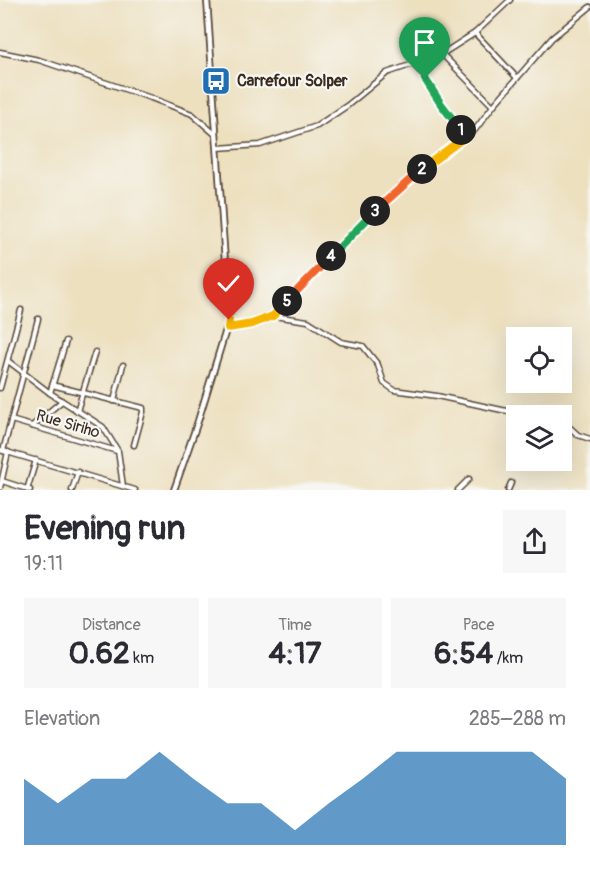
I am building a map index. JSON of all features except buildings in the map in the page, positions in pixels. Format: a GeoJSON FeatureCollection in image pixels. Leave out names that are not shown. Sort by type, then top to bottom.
{"type":"FeatureCollection","features":[{"type":"Feature","properties":{"kind":"street"},"geometry":{"type":"LineString","coordinates":[[174,490],[228,328],[229,306],[207,0]]}},
{"type":"Feature","properties":{"kind":"street"},"geometry":{"type":"LineString","coordinates":[[218,148],[260,145],[316,126],[348,105],[387,73],[442,54],[475,33],[510,0]]}},
{"type":"Feature","properties":{"kind":"street"},"geometry":{"type":"LineString","coordinates":[[228,328],[252,324],[273,316],[360,225],[406,181],[475,130],[552,38],[590,7]]}},
{"type":"Feature","properties":{"kind":"street"},"geometry":{"type":"LineString","coordinates":[[475,33],[517,78]]}},
{"type":"Feature","properties":{"kind":"street"},"geometry":{"type":"LineString","coordinates":[[0,52],[39,60],[152,98],[192,114],[217,135]]}},
{"type":"Feature","properties":{"kind":"street"},"geometry":{"type":"LineString","coordinates":[[442,54],[493,106]]}},
{"type":"Feature","properties":{"kind":"street"},"geometry":{"type":"LineString","coordinates":[[412,64],[421,72],[441,104],[466,136]]}},
{"type":"Feature","properties":{"kind":"street"},"geometry":{"type":"LineString","coordinates":[[0,388],[21,310]]}},
{"type":"Feature","properties":{"kind":"street"},"geometry":{"type":"LineString","coordinates":[[273,316],[308,321],[341,342],[363,346],[378,365],[384,383],[394,390],[437,396],[506,411]]}},
{"type":"Feature","properties":{"kind":"street"},"geometry":{"type":"LineString","coordinates":[[0,488],[4,451],[11,420],[38,320]]}},
{"type":"Feature","properties":{"kind":"street"},"geometry":{"type":"LineString","coordinates":[[50,393],[66,341]]}},
{"type":"Feature","properties":{"kind":"street"},"geometry":{"type":"LineString","coordinates":[[77,411],[94,352]]}},
{"type":"Feature","properties":{"kind":"street"},"geometry":{"type":"LineString","coordinates":[[8,361],[50,393],[103,427],[118,451],[121,485],[118,490]]}},
{"type":"Feature","properties":{"kind":"street"},"geometry":{"type":"LineString","coordinates":[[114,401],[123,365]]}},
{"type":"Feature","properties":{"kind":"street"},"geometry":{"type":"LineString","coordinates":[[52,385],[142,408],[143,412],[134,445]]}},
{"type":"Feature","properties":{"kind":"street"},"geometry":{"type":"LineString","coordinates":[[31,426],[62,401]]}},
{"type":"Feature","properties":{"kind":"street","name":"Rue Siriho"},"geometry":{"type":"LineString","coordinates":[[11,420],[118,451]]}},
{"type":"Feature","properties":{"kind":"street"},"geometry":{"type":"LineString","coordinates":[[572,430],[578,435],[590,439]]}},
{"type":"Feature","properties":{"kind":"street"},"geometry":{"type":"LineString","coordinates":[[4,451],[135,490]]}},
{"type":"Feature","properties":{"kind":"street"},"geometry":{"type":"LineString","coordinates":[[2,481],[28,490],[36,460]]}},
{"type":"Feature","properties":{"kind":"street"},"geometry":{"type":"LineString","coordinates":[[72,490],[78,472]]}},
{"type":"Feature","properties":{"kind":"street"},"geometry":{"type":"LineString","coordinates":[[458,490],[469,479],[465,490]]}},
{"type":"Feature","properties":{"kind":"street"},"geometry":{"type":"LineString","coordinates":[[508,490],[511,483]]}},
{"type":"Feature","properties":{"kind":"place","name":"Carrefour Solper"},"geometry":{"type":"Point","coordinates":[216,81]}},
{"type":"Feature","properties":{"kind":"route"},"geometry":{"type":"LineString","coordinates":[[229,320],[228,328],[252,324],[273,316],[360,225],[406,181],[466,136],[425,79]]}}]}
